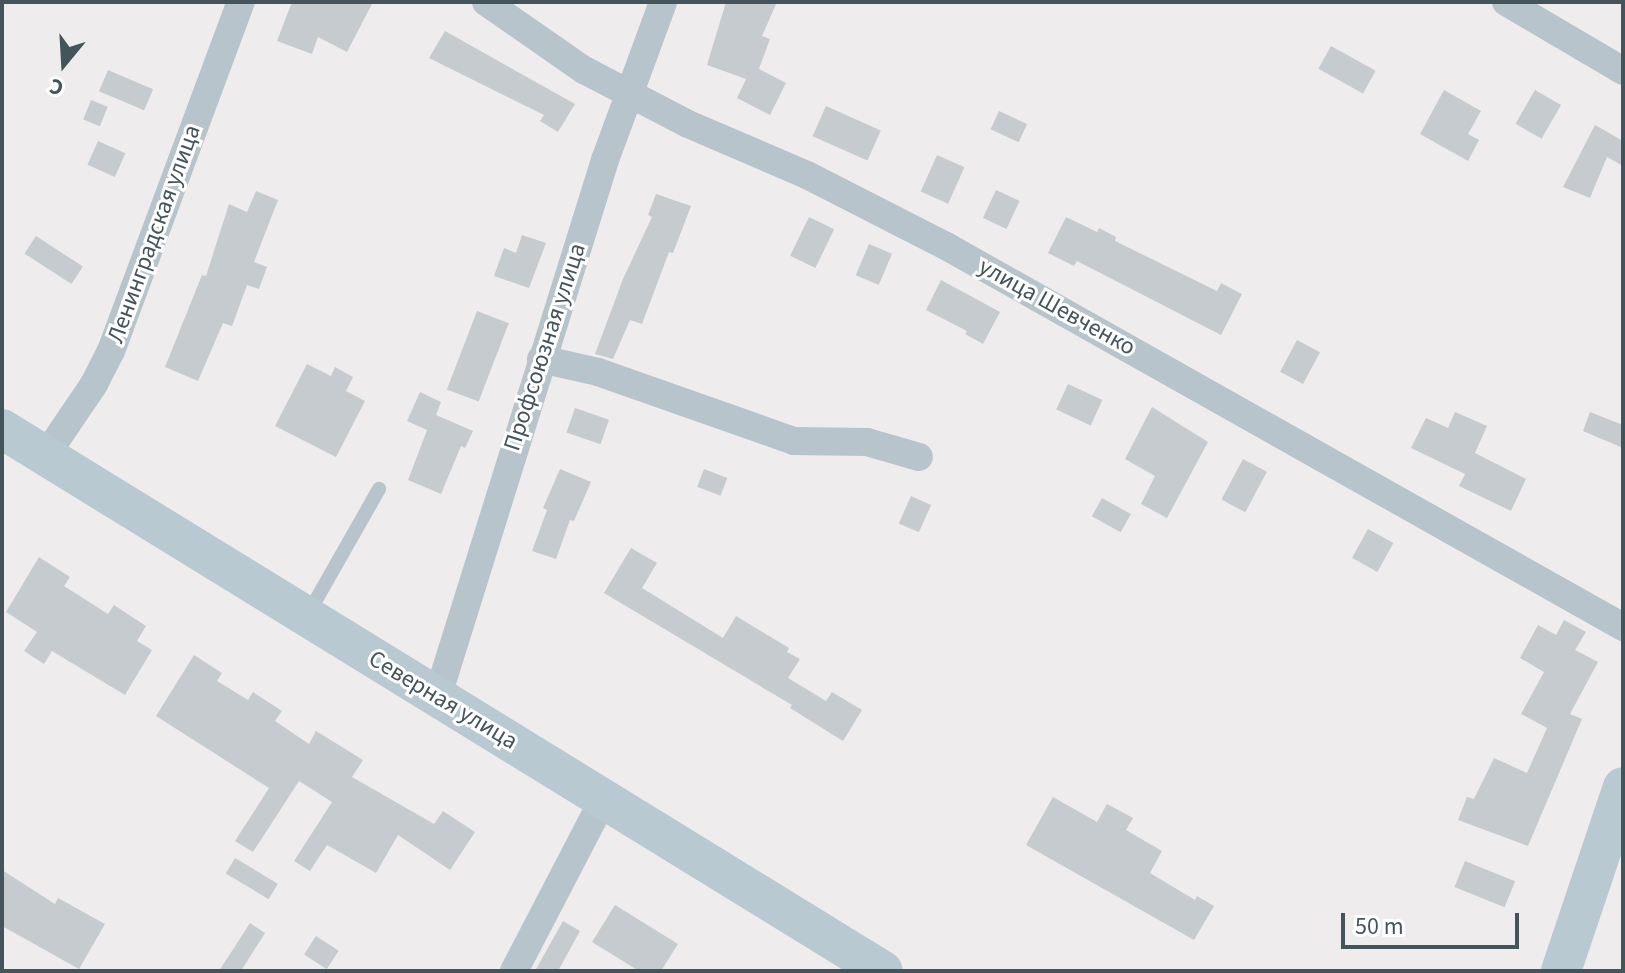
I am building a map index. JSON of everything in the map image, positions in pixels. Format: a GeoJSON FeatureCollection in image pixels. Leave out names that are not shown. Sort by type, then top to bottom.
{"type":"FeatureCollection","features":[{"type":"Feature","properties":{"kind":"street","name":"Ленинградская улица"},"geometry":{"type":"LineString","coordinates":[[46,455],[94,384],[111,351],[241,2]]}},
{"type":"Feature","properties":{"kind":"street","name":"улица Шевченко"},"geometry":{"type":"LineString","coordinates":[[486,2],[584,70],[627,93],[807,175],[946,246],[1623,627]]}},
{"type":"Feature","properties":{"kind":"street","name":"Профсоюзная улица"},"geometry":{"type":"LineString","coordinates":[[438,695],[627,93],[663,2]]}},
{"type":"Feature","properties":{"kind":"street"},"geometry":{"type":"LineString","coordinates":[[1506,2],[1623,71]]}},
{"type":"Feature","properties":{"kind":"street"},"geometry":{"type":"LineString","coordinates":[[541,359],[598,372],[794,441],[867,442],[919,457]]}},
{"type":"Feature","properties":{"kind":"street","name":"Северная улица"},"geometry":{"type":"LineString","coordinates":[[2,429],[883,971]]}},
{"type":"Feature","properties":{"kind":"street"},"geometry":{"type":"LineString","coordinates":[[1561,971],[1623,787]]}},
{"type":"Feature","properties":{"kind":"street"},"geometry":{"type":"LineString","coordinates":[[514,971],[604,798]]}},
{"type":"Feature","properties":{"kind":"lane"},"geometry":{"type":"LineString","coordinates":[[306,617],[379,489]]}},
{"type":"Feature","properties":{"kind":"building"},"geometry":{"type":"Polygon","coordinates":[[[292,2],[373,2],[347,52],[318,37],[312,54],[277,41],[292,2]]]}},
{"type":"Feature","properties":{"kind":"building"},"geometry":{"type":"Polygon","coordinates":[[[726,2],[777,2],[762,36],[770,39],[759,69],[786,83],[770,115],[737,98],[746,79],[707,65],[726,2]]]}},
{"type":"Feature","properties":{"kind":"building"},"geometry":{"type":"Polygon","coordinates":[[[445,31],[575,104],[558,132],[540,121],[544,115],[429,58],[445,31]]]}},
{"type":"Feature","properties":{"kind":"building"},"geometry":{"type":"Polygon","coordinates":[[[1331,46],[1376,71],[1363,93],[1318,69],[1331,46]]]}},
{"type":"Feature","properties":{"kind":"building"},"geometry":{"type":"Polygon","coordinates":[[[108,70],[153,89],[144,110],[99,91],[108,70]]]}},
{"type":"Feature","properties":{"kind":"building"},"geometry":{"type":"Polygon","coordinates":[[[1444,90],[1481,111],[1468,134],[1479,140],[1468,161],[1420,134],[1444,90]]]}},
{"type":"Feature","properties":{"kind":"building"},"geometry":{"type":"Polygon","coordinates":[[[1535,90],[1561,105],[1541,139],[1516,124],[1535,90]]]}},
{"type":"Feature","properties":{"kind":"building"},"geometry":{"type":"Polygon","coordinates":[[[91,100],[108,107],[100,126],[83,119],[91,100]]]}},
{"type":"Feature","properties":{"kind":"building"},"geometry":{"type":"Polygon","coordinates":[[[826,106],[881,130],[867,161],[813,136],[826,106]]]}},
{"type":"Feature","properties":{"kind":"building"},"geometry":{"type":"Polygon","coordinates":[[[999,111],[1027,124],[1019,142],[991,129],[999,111]]]}},
{"type":"Feature","properties":{"kind":"building"},"geometry":{"type":"Polygon","coordinates":[[[1595,125],[1623,141],[1623,166],[1607,157],[1590,198],[1563,187],[1595,125]]]}},
{"type":"Feature","properties":{"kind":"building"},"geometry":{"type":"Polygon","coordinates":[[[98,141],[125,153],[115,177],[87,165],[98,141]]]}},
{"type":"Feature","properties":{"kind":"building"},"geometry":{"type":"Polygon","coordinates":[[[937,155],[964,167],[948,204],[921,192],[937,155]]]}},
{"type":"Feature","properties":{"kind":"building"},"geometry":{"type":"Polygon","coordinates":[[[996,190],[1020,201],[1006,229],[983,218],[996,190]]]}},
{"type":"Feature","properties":{"kind":"building"},"geometry":{"type":"Polygon","coordinates":[[[256,191],[278,200],[254,262],[267,267],[259,289],[247,285],[232,326],[223,323],[198,381],[165,367],[202,275],[206,276],[229,204],[247,212],[256,191]]]}},
{"type":"Feature","properties":{"kind":"building"},"geometry":{"type":"Polygon","coordinates":[[[656,194],[691,206],[673,253],[669,252],[642,324],[630,320],[613,359],[595,354],[623,279],[652,217],[648,215],[656,194]]]}},
{"type":"Feature","properties":{"kind":"building"},"geometry":{"type":"Polygon","coordinates":[[[809,217],[834,229],[815,268],[790,256],[809,217]]]}},
{"type":"Feature","properties":{"kind":"building"},"geometry":{"type":"Polygon","coordinates":[[[1066,217],[1097,232],[1099,228],[1116,237],[1115,241],[1217,291],[1221,283],[1242,294],[1221,335],[1077,261],[1074,266],[1048,253],[1066,217]]]}},
{"type":"Feature","properties":{"kind":"building"},"geometry":{"type":"Polygon","coordinates":[[[522,235],[546,243],[529,288],[494,276],[504,248],[516,253],[522,235]]]}},
{"type":"Feature","properties":{"kind":"building"},"geometry":{"type":"Polygon","coordinates":[[[36,236],[83,266],[72,284],[25,254],[36,236]]]}},
{"type":"Feature","properties":{"kind":"building"},"geometry":{"type":"Polygon","coordinates":[[[869,244],[892,254],[879,285],[856,275],[869,244]]]}},
{"type":"Feature","properties":{"kind":"building"},"geometry":{"type":"Polygon","coordinates":[[[941,280],[1000,312],[983,344],[965,334],[967,331],[926,310],[941,280]]]}},
{"type":"Feature","properties":{"kind":"building"},"geometry":{"type":"Polygon","coordinates":[[[477,311],[509,323],[479,402],[447,389],[477,311]]]}},
{"type":"Feature","properties":{"kind":"building"},"geometry":{"type":"Polygon","coordinates":[[[1297,340],[1320,352],[1303,384],[1280,372],[1297,340]]]}},
{"type":"Feature","properties":{"kind":"building"},"geometry":{"type":"Polygon","coordinates":[[[307,364],[331,376],[335,367],[353,377],[346,391],[365,401],[336,457],[275,426],[307,364]]]}},
{"type":"Feature","properties":{"kind":"building"},"geometry":{"type":"Polygon","coordinates":[[[1068,384],[1102,400],[1091,425],[1056,409],[1068,384]]]}},
{"type":"Feature","properties":{"kind":"building"},"geometry":{"type":"Polygon","coordinates":[[[420,392],[441,402],[436,415],[473,431],[465,448],[461,446],[441,494],[408,480],[427,430],[407,421],[420,392]]]}},
{"type":"Feature","properties":{"kind":"building"},"geometry":{"type":"Polygon","coordinates":[[[1152,407],[1208,442],[1167,518],[1141,504],[1155,476],[1125,459],[1152,407]]]}},
{"type":"Feature","properties":{"kind":"building"},"geometry":{"type":"Polygon","coordinates":[[[575,408],[609,420],[601,444],[567,433],[575,408]]]}},
{"type":"Feature","properties":{"kind":"building"},"geometry":{"type":"Polygon","coordinates":[[[1455,412],[1487,426],[1475,453],[1526,479],[1511,511],[1459,486],[1465,474],[1411,448],[1426,418],[1448,428],[1455,412]]]}},
{"type":"Feature","properties":{"kind":"building"},"geometry":{"type":"Polygon","coordinates":[[[1590,412],[1623,425],[1623,448],[1583,431],[1590,412]]]}},
{"type":"Feature","properties":{"kind":"building"},"geometry":{"type":"Polygon","coordinates":[[[1243,459],[1267,472],[1245,512],[1221,500],[1243,459]]]}},
{"type":"Feature","properties":{"kind":"building"},"geometry":{"type":"Polygon","coordinates":[[[560,469],[591,482],[574,521],[570,520],[556,559],[532,551],[547,510],[543,508],[560,469]]]}},
{"type":"Feature","properties":{"kind":"building"},"geometry":{"type":"Polygon","coordinates":[[[704,469],[727,478],[721,496],[697,487],[704,469]]]}},
{"type":"Feature","properties":{"kind":"building"},"geometry":{"type":"Polygon","coordinates":[[[911,496],[931,505],[919,532],[899,523],[911,496]]]}},
{"type":"Feature","properties":{"kind":"building"},"geometry":{"type":"Polygon","coordinates":[[[1102,498],[1131,514],[1121,532],[1092,516],[1102,498]]]}},
{"type":"Feature","properties":{"kind":"building"},"geometry":{"type":"Polygon","coordinates":[[[1368,529],[1393,543],[1377,572],[1352,558],[1368,529]]]}},
{"type":"Feature","properties":{"kind":"building"},"geometry":{"type":"Polygon","coordinates":[[[631,548],[657,563],[642,588],[723,638],[736,616],[789,648],[787,652],[800,659],[788,678],[826,701],[832,692],[862,710],[843,741],[790,708],[792,705],[604,593],[631,548]]]}},
{"type":"Feature","properties":{"kind":"building"},"geometry":{"type":"Polygon","coordinates":[[[39,557],[70,577],[64,586],[108,614],[114,605],[146,626],[137,641],[152,650],[125,695],[52,651],[44,664],[24,651],[37,632],[6,612],[39,557]]]}},
{"type":"Feature","properties":{"kind":"building"},"geometry":{"type":"Polygon","coordinates":[[[1564,620],[1586,632],[1575,650],[1598,662],[1570,714],[1582,719],[1528,846],[1458,820],[1467,797],[1474,799],[1494,758],[1527,773],[1547,728],[1521,714],[1544,672],[1520,658],[1538,625],[1556,635],[1564,620]]]}},
{"type":"Feature","properties":{"kind":"building"},"geometry":{"type":"Polygon","coordinates":[[[194,655],[222,673],[217,681],[248,700],[253,692],[282,711],[275,721],[309,744],[316,731],[363,760],[352,777],[434,824],[443,811],[475,832],[450,870],[398,835],[376,873],[327,845],[310,871],[294,861],[332,802],[299,781],[253,852],[235,841],[269,788],[156,716],[194,655]]]}},
{"type":"Feature","properties":{"kind":"building"},"geometry":{"type":"Polygon","coordinates":[[[1053,797],[1097,822],[1107,804],[1133,818],[1126,830],[1162,851],[1150,873],[1195,900],[1197,896],[1214,906],[1194,940],[1026,845],[1053,797]]]}},
{"type":"Feature","properties":{"kind":"building"},"geometry":{"type":"Polygon","coordinates":[[[235,858],[278,884],[269,899],[226,873],[235,858]]]}},
{"type":"Feature","properties":{"kind":"building"},"geometry":{"type":"Polygon","coordinates":[[[1465,861],[1515,881],[1505,907],[1455,887],[1465,861]]]}},
{"type":"Feature","properties":{"kind":"building"},"geometry":{"type":"Polygon","coordinates":[[[2,870],[55,904],[58,898],[105,924],[79,969],[2,926],[2,870]]]}},
{"type":"Feature","properties":{"kind":"building"},"geometry":{"type":"Polygon","coordinates":[[[615,905],[678,944],[661,971],[639,971],[592,942],[615,905]]]}},
{"type":"Feature","properties":{"kind":"building"},"geometry":{"type":"Polygon","coordinates":[[[563,921],[580,931],[558,971],[535,971],[563,921]]]}},
{"type":"Feature","properties":{"kind":"building"},"geometry":{"type":"Polygon","coordinates":[[[250,923],[265,933],[241,971],[219,971],[250,923]]]}},
{"type":"Feature","properties":{"kind":"building"},"geometry":{"type":"Polygon","coordinates":[[[316,936],[339,951],[327,969],[304,954],[316,936]]]}}]}
